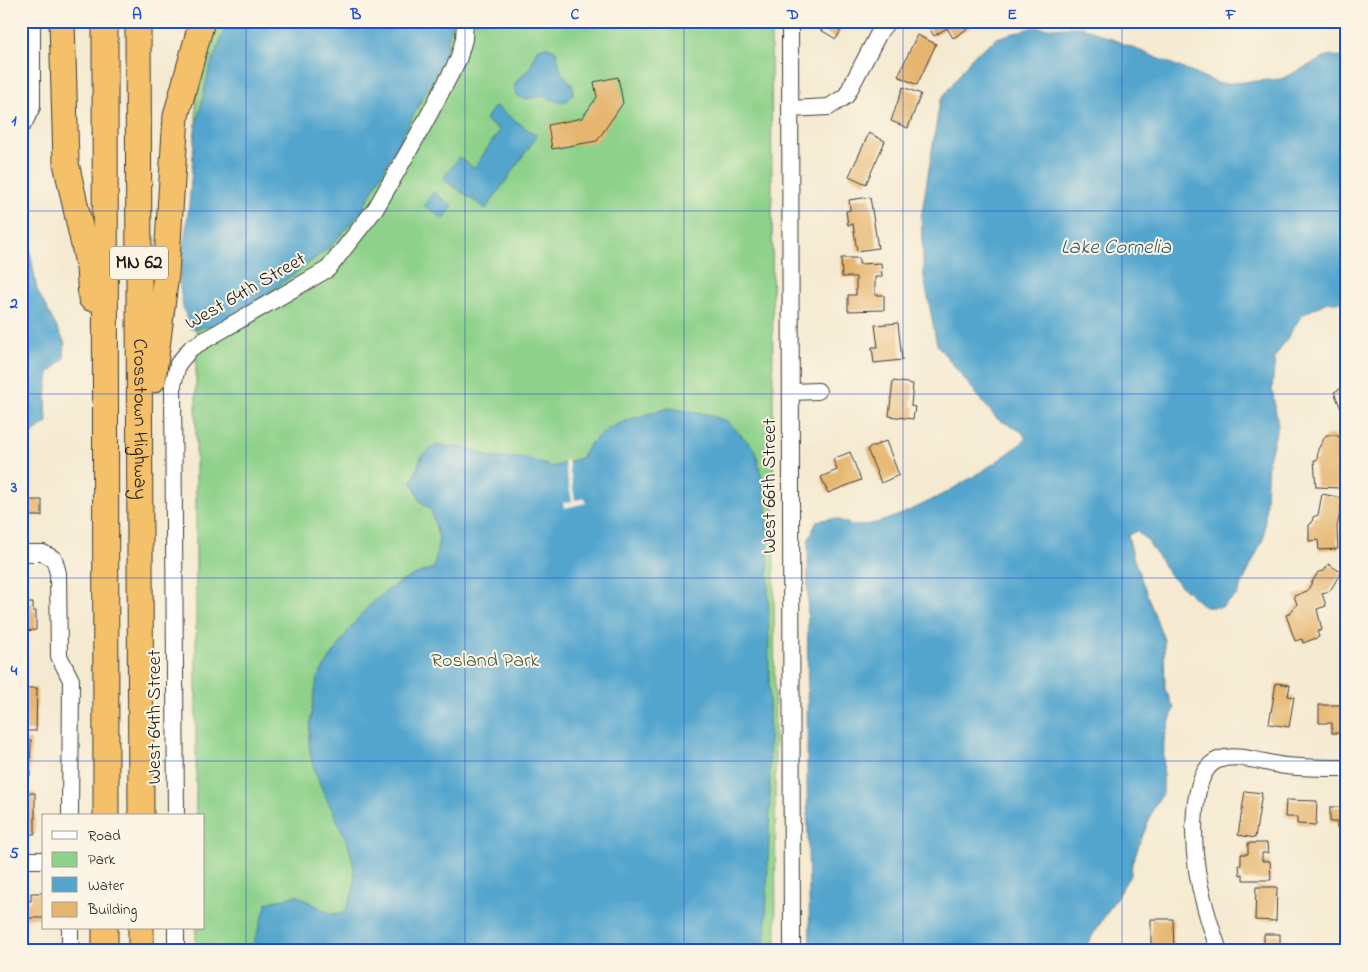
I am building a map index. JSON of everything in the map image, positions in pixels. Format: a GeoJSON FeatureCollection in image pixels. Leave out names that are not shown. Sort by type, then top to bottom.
{"type":"FeatureCollection","features":[{"type":"Feature","properties":{"kind":"highway"},"geometry":{"type":"LineString","coordinates":[[62,21],[66,163],[89,268],[107,500]]}},
{"type":"Feature","properties":{"kind":"highway","name":"Crosstown Highway"},"geometry":{"type":"LineString","coordinates":[[105,21],[106,814]]}},
{"type":"Feature","properties":{"kind":"highway","name":"Crosstown Highway"},"geometry":{"type":"LineString","coordinates":[[138,21],[141,814]]}},
{"type":"Feature","properties":{"kind":"highway"},"geometry":{"type":"LineString","coordinates":[[140,504],[166,274],[176,116],[202,21]]}},
{"type":"Feature","properties":{"kind":"highway"},"geometry":{"type":"LineString","coordinates":[[105,930],[105,951]]}},
{"type":"Feature","properties":{"kind":"highway"},"geometry":{"type":"LineString","coordinates":[[141,930],[141,951]]}},
{"type":"Feature","properties":{"kind":"street"},"geometry":{"type":"LineString","coordinates":[[23,123],[32,107],[32,21]]}},
{"type":"Feature","properties":{"kind":"street","name":"West 64th Street"},"geometry":{"type":"LineString","coordinates":[[176,814],[174,385],[178,364],[191,348],[220,329],[271,303],[328,269],[376,208],[424,124],[458,60],[464,39],[465,21]]}},
{"type":"Feature","properties":{"kind":"street","name":"West 66th Street"},"geometry":{"type":"LineString","coordinates":[[790,21],[792,951]]}},
{"type":"Feature","properties":{"kind":"street"},"geometry":{"type":"LineString","coordinates":[[790,109],[829,107],[846,96],[880,31],[888,21]]}},
{"type":"Feature","properties":{"kind":"street"},"geometry":{"type":"LineString","coordinates":[[791,392],[818,391]]}},
{"type":"Feature","properties":{"kind":"street"},"geometry":{"type":"LineString","coordinates":[[21,553],[44,553],[54,559],[58,573],[59,656],[64,670],[71,680],[70,814]]}},
{"type":"Feature","properties":{"kind":"street"},"geometry":{"type":"LineString","coordinates":[[1219,951],[1197,871],[1194,839],[1196,807],[1201,776],[1217,760],[1237,758],[1285,766],[1347,768]]}},
{"type":"Feature","properties":{"kind":"street"},"geometry":{"type":"LineString","coordinates":[[21,860],[42,860]]}},
{"type":"Feature","properties":{"kind":"street"},"geometry":{"type":"LineString","coordinates":[[70,930],[70,951]]}},
{"type":"Feature","properties":{"kind":"street"},"geometry":{"type":"LineString","coordinates":[[176,930],[176,951]]}},
{"type":"Feature","properties":{"kind":"green space","name":"Rosland Park"},"geometry":{"type":"Polygon","coordinates":[[[218,21],[771,21],[776,951],[196,951],[196,930],[205,930],[205,814],[196,814],[196,66],[218,21]]]}},
{"type":"Feature","properties":{"kind":"water"},"geometry":{"type":"Polygon","coordinates":[[[228,21],[452,21],[445,57],[361,212],[331,246],[256,303],[213,326],[191,329],[183,308],[179,281],[189,206],[195,130],[210,67],[228,21]]]}},
{"type":"Feature","properties":{"kind":"water","name":"Lake Cornelia"},"geometry":{"type":"Polygon","coordinates":[[[1083,27],[1220,84],[1281,79],[1330,55],[1347,59],[1347,302],[1327,302],[1302,315],[1275,357],[1272,389],[1278,425],[1268,463],[1264,537],[1237,595],[1222,607],[1205,607],[1171,577],[1149,543],[1137,531],[1128,535],[1133,557],[1164,640],[1165,689],[1174,708],[1164,740],[1163,792],[1154,807],[1132,863],[1131,874],[1083,951],[810,951],[807,784],[808,541],[817,521],[836,519],[857,526],[897,516],[921,505],[970,479],[1012,451],[1026,439],[1022,432],[996,418],[937,345],[924,277],[921,218],[940,101],[972,57],[997,38],[1031,28],[1083,27]]]}},
{"type":"Feature","properties":{"kind":"water"},"geometry":{"type":"Polygon","coordinates":[[[545,46],[556,51],[561,72],[573,86],[573,94],[567,101],[559,102],[543,96],[524,99],[519,97],[515,91],[515,83],[531,66],[537,49],[545,46]]]}},
{"type":"Feature","properties":{"kind":"water"},"geometry":{"type":"Polygon","coordinates":[[[495,106],[537,136],[486,209],[443,179],[459,157],[474,168],[500,130],[485,120],[495,106]]]}},
{"type":"Feature","properties":{"kind":"water"},"geometry":{"type":"Polygon","coordinates":[[[433,192],[453,206],[444,219],[424,205],[433,192]]]}},
{"type":"Feature","properties":{"kind":"water"},"geometry":{"type":"Polygon","coordinates":[[[21,233],[29,245],[37,290],[65,343],[64,359],[49,373],[46,397],[47,422],[27,438],[21,438],[21,233]]]}},
{"type":"Feature","properties":{"kind":"water"},"geometry":{"type":"Polygon","coordinates":[[[669,408],[706,414],[727,421],[755,449],[764,488],[768,528],[770,809],[765,951],[251,951],[267,903],[297,895],[331,914],[343,913],[353,892],[354,870],[349,848],[311,759],[309,736],[313,700],[317,680],[325,666],[350,628],[370,605],[406,579],[434,568],[439,538],[431,510],[420,501],[412,482],[422,455],[436,445],[471,449],[491,458],[527,458],[552,467],[581,458],[589,446],[608,429],[631,419],[669,408]]]}},
{"type":"Feature","properties":{"kind":"pier"},"geometry":{"type":"Polygon","coordinates":[[[568,460],[575,500],[585,498],[586,503],[564,508],[563,503],[572,501],[564,461],[568,460]]]}},
{"type":"Feature","properties":{"kind":"building"},"geometry":{"type":"Polygon","coordinates":[[[823,21],[846,21],[836,39],[819,29],[823,21]]]}},
{"type":"Feature","properties":{"kind":"building"},"geometry":{"type":"Polygon","coordinates":[[[932,21],[970,21],[972,26],[953,38],[947,28],[934,36],[927,24],[932,21]]]}},
{"type":"Feature","properties":{"kind":"building"},"geometry":{"type":"Polygon","coordinates":[[[1298,21],[1337,21],[1336,27],[1298,21]]]}},
{"type":"Feature","properties":{"kind":"building"},"geometry":{"type":"Polygon","coordinates":[[[917,35],[936,44],[917,85],[898,76],[917,35]]]}},
{"type":"Feature","properties":{"kind":"building"},"geometry":{"type":"Polygon","coordinates":[[[618,77],[623,103],[597,141],[552,149],[548,125],[582,118],[597,97],[594,82],[618,77]]]}},
{"type":"Feature","properties":{"kind":"building"},"geometry":{"type":"Polygon","coordinates":[[[903,87],[921,94],[908,128],[891,121],[903,87]]]}},
{"type":"Feature","properties":{"kind":"building"},"geometry":{"type":"Polygon","coordinates":[[[869,133],[885,141],[866,184],[849,176],[869,133]]]}},
{"type":"Feature","properties":{"kind":"building"},"geometry":{"type":"Polygon","coordinates":[[[21,162],[26,162],[26,179],[21,179],[21,162]]]}},
{"type":"Feature","properties":{"kind":"building"},"geometry":{"type":"Polygon","coordinates":[[[870,197],[878,248],[857,251],[853,224],[848,225],[846,211],[850,210],[849,200],[870,197]]]}},
{"type":"Feature","properties":{"kind":"building"},"geometry":{"type":"Polygon","coordinates":[[[841,258],[859,258],[859,264],[881,263],[882,277],[875,277],[875,295],[884,295],[884,310],[848,311],[848,295],[856,295],[856,277],[842,277],[841,258]]]}},
{"type":"Feature","properties":{"kind":"building"},"geometry":{"type":"Polygon","coordinates":[[[898,323],[902,360],[874,363],[872,347],[878,347],[875,325],[898,323]]]}},
{"type":"Feature","properties":{"kind":"building"},"geometry":{"type":"Polygon","coordinates":[[[893,381],[913,384],[911,406],[915,407],[913,419],[889,416],[893,381]]]}},
{"type":"Feature","properties":{"kind":"building"},"geometry":{"type":"Polygon","coordinates":[[[1347,381],[1347,423],[1334,392],[1344,387],[1344,382],[1347,381]]]}},
{"type":"Feature","properties":{"kind":"building"},"geometry":{"type":"Polygon","coordinates":[[[1326,435],[1336,435],[1347,442],[1340,488],[1316,487],[1314,460],[1317,460],[1318,449],[1326,435]]]}},
{"type":"Feature","properties":{"kind":"building"},"geometry":{"type":"Polygon","coordinates":[[[886,441],[899,475],[881,483],[867,449],[886,441]]]}},
{"type":"Feature","properties":{"kind":"building"},"geometry":{"type":"Polygon","coordinates":[[[850,452],[861,480],[828,493],[821,477],[837,470],[833,459],[850,452]]]}},
{"type":"Feature","properties":{"kind":"building"},"geometry":{"type":"Polygon","coordinates":[[[1322,494],[1343,498],[1337,527],[1338,549],[1319,550],[1318,540],[1309,541],[1309,525],[1312,523],[1313,517],[1318,515],[1322,494]]]}},
{"type":"Feature","properties":{"kind":"building"},"geometry":{"type":"Polygon","coordinates":[[[21,500],[42,500],[42,516],[21,516],[21,500]]]}},
{"type":"Feature","properties":{"kind":"building"},"geometry":{"type":"Polygon","coordinates":[[[1328,564],[1341,572],[1330,591],[1322,593],[1326,606],[1317,609],[1322,630],[1317,632],[1319,637],[1303,643],[1302,639],[1295,641],[1286,615],[1297,604],[1294,596],[1307,591],[1318,572],[1324,571],[1328,564]]]}},
{"type":"Feature","properties":{"kind":"building"},"geometry":{"type":"Polygon","coordinates":[[[21,603],[33,603],[33,611],[36,611],[36,630],[25,631],[25,628],[21,628],[21,603]]]}},
{"type":"Feature","properties":{"kind":"building"},"geometry":{"type":"Polygon","coordinates":[[[1276,683],[1290,685],[1288,696],[1294,697],[1289,727],[1269,724],[1276,683]]]}},
{"type":"Feature","properties":{"kind":"building"},"geometry":{"type":"Polygon","coordinates":[[[21,688],[37,688],[36,731],[21,731],[21,688]]]}},
{"type":"Feature","properties":{"kind":"building"},"geometry":{"type":"Polygon","coordinates":[[[1319,705],[1347,705],[1347,733],[1332,733],[1332,723],[1319,723],[1319,705]]]}},
{"type":"Feature","properties":{"kind":"building"},"geometry":{"type":"Polygon","coordinates":[[[21,739],[31,740],[30,776],[21,776],[21,739]]]}},
{"type":"Feature","properties":{"kind":"building"},"geometry":{"type":"Polygon","coordinates":[[[1245,791],[1262,793],[1255,838],[1238,835],[1245,791]]]}},
{"type":"Feature","properties":{"kind":"building"},"geometry":{"type":"Polygon","coordinates":[[[21,793],[35,793],[35,834],[21,834],[21,793]]]}},
{"type":"Feature","properties":{"kind":"building"},"geometry":{"type":"Polygon","coordinates":[[[1286,800],[1317,801],[1316,825],[1297,824],[1297,817],[1285,817],[1286,800]]]}},
{"type":"Feature","properties":{"kind":"building"},"geometry":{"type":"Polygon","coordinates":[[[1345,801],[1347,801],[1347,828],[1337,828],[1337,822],[1330,822],[1330,807],[1345,807],[1345,801]]]}},
{"type":"Feature","properties":{"kind":"building"},"geometry":{"type":"Polygon","coordinates":[[[1248,843],[1267,843],[1268,853],[1262,853],[1262,861],[1270,861],[1271,880],[1243,880],[1243,874],[1240,875],[1239,865],[1241,865],[1241,854],[1248,854],[1248,843]]]}},
{"type":"Feature","properties":{"kind":"building"},"geometry":{"type":"Polygon","coordinates":[[[1256,887],[1277,887],[1276,921],[1255,920],[1256,887]]]}},
{"type":"Feature","properties":{"kind":"building"},"geometry":{"type":"Polygon","coordinates":[[[31,893],[42,893],[42,918],[21,918],[21,901],[31,901],[31,893]]]}},
{"type":"Feature","properties":{"kind":"building"},"geometry":{"type":"Polygon","coordinates":[[[1151,919],[1173,919],[1174,951],[1151,951],[1151,919]]]}},
{"type":"Feature","properties":{"kind":"building"},"geometry":{"type":"Polygon","coordinates":[[[1264,934],[1280,934],[1280,951],[1264,951],[1264,934]]]}}]}
